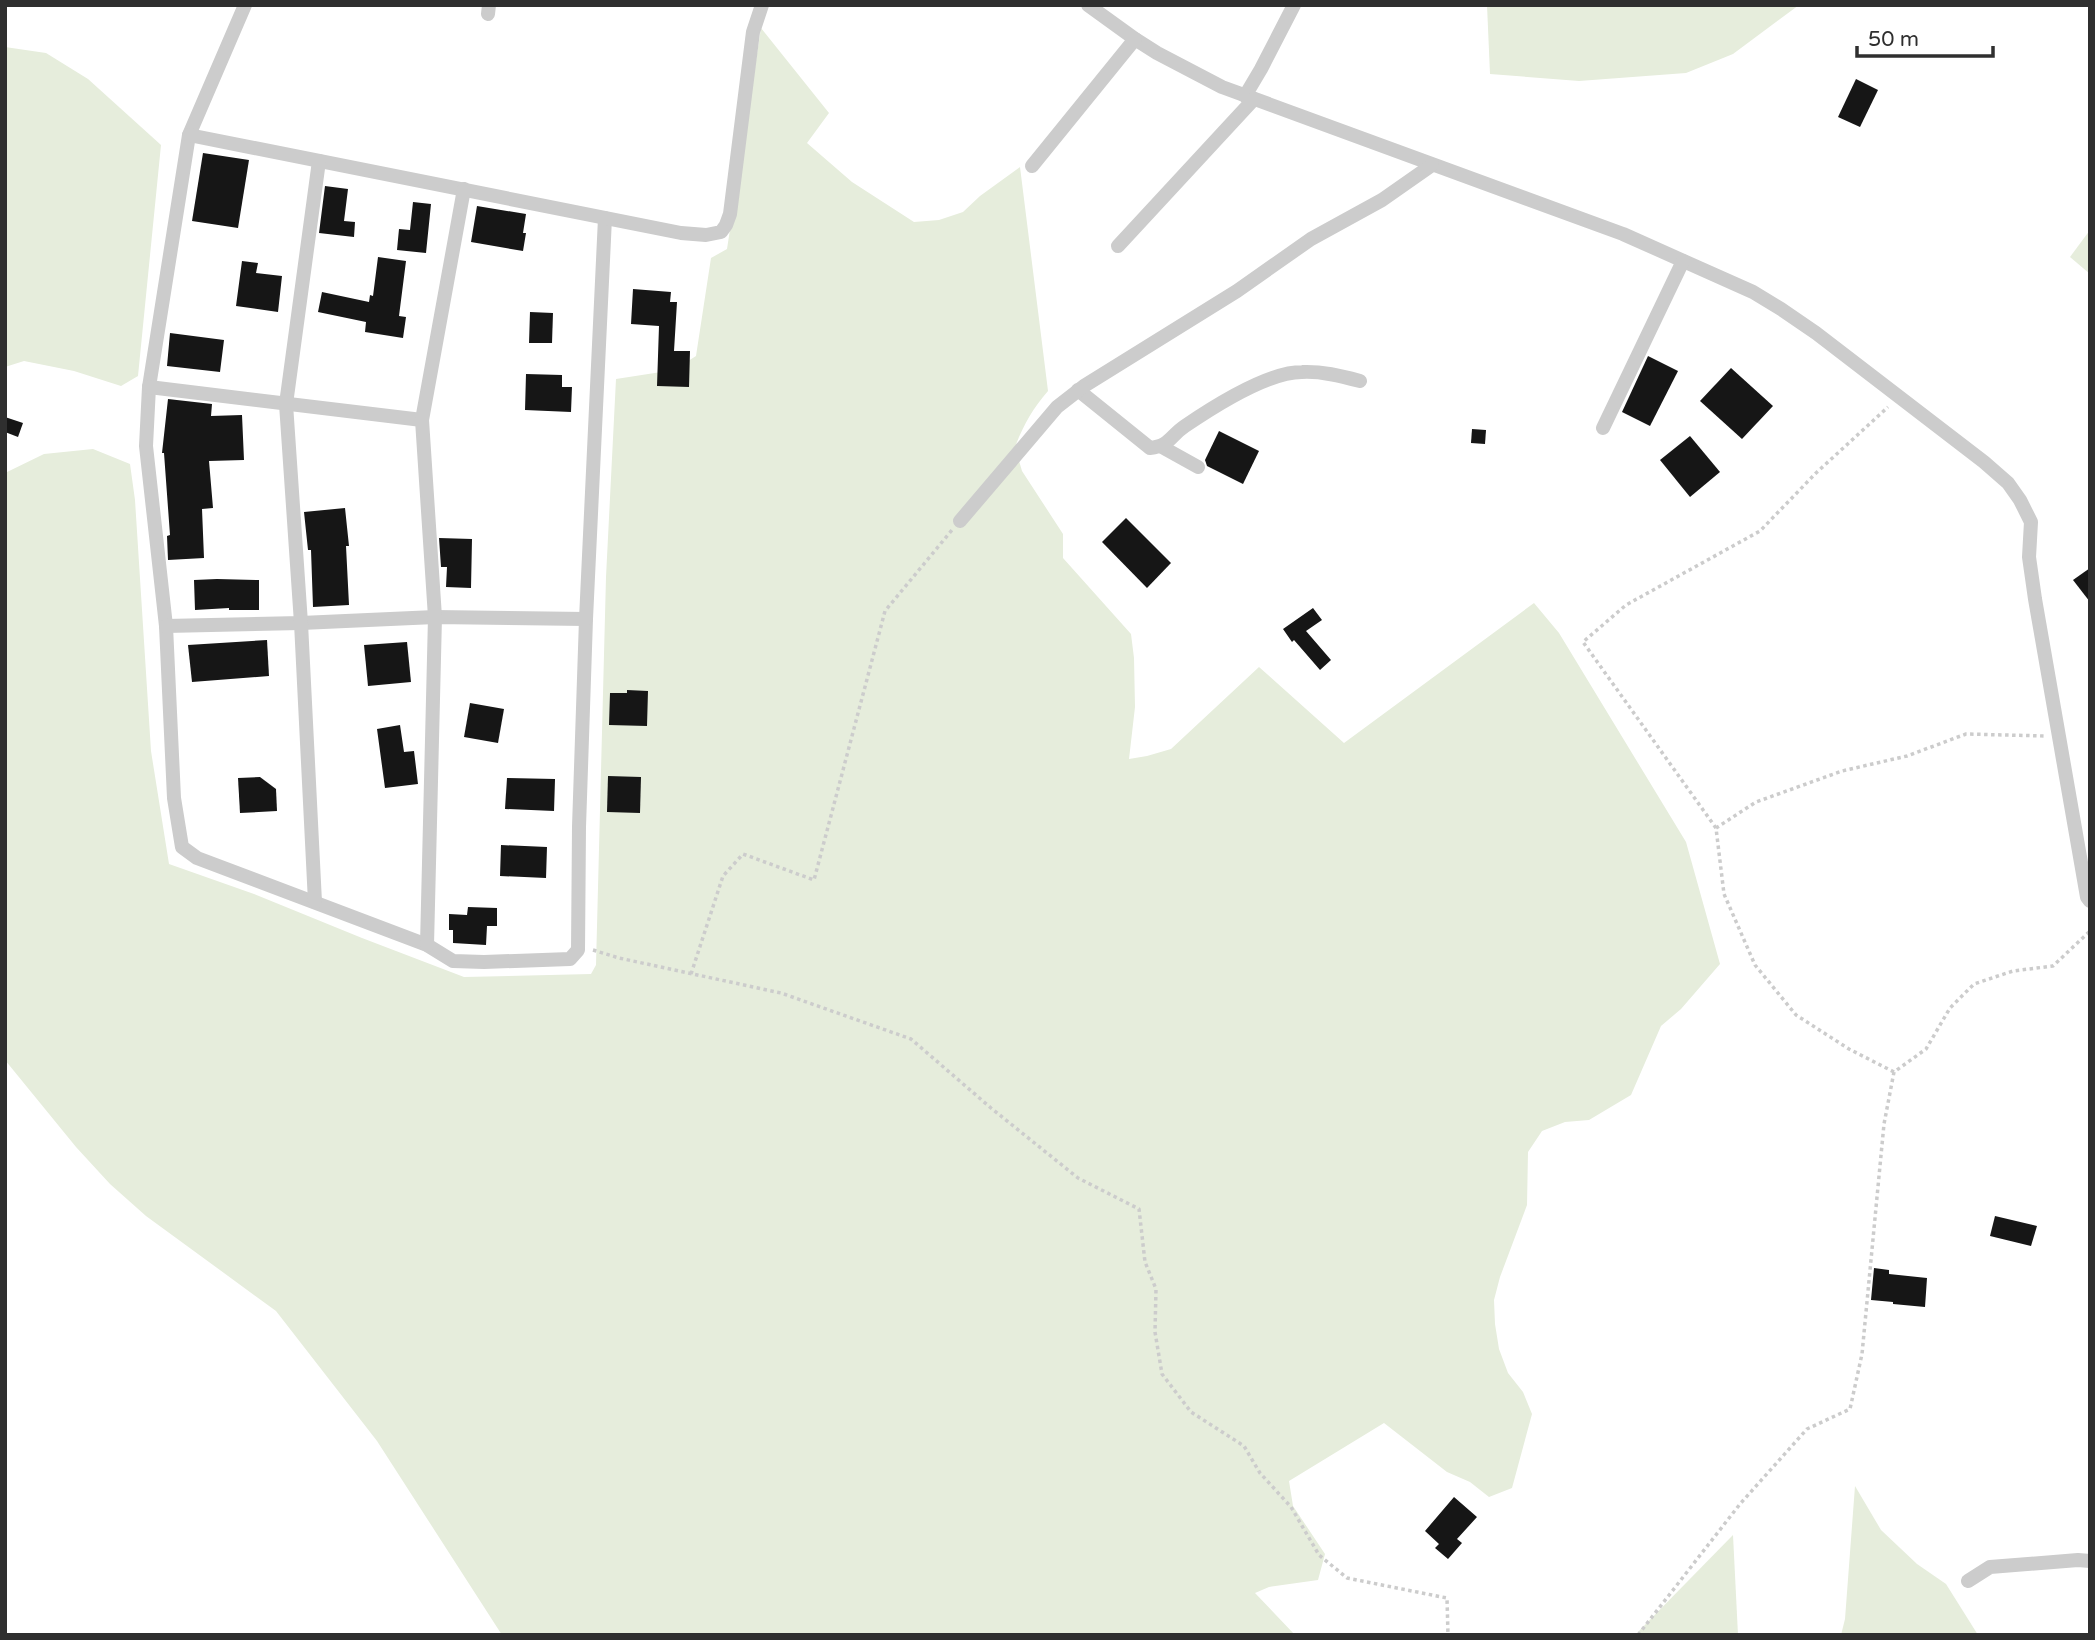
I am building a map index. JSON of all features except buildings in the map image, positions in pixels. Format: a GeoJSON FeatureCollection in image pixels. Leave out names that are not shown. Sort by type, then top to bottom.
{"type":"FeatureCollection","features":[{"type":"Feature","properties":{"kind":"street"},"geometry":{"type":"LineString","coordinates":[[245,5],[189,135],[149,387],[146,446],[166,626],[174,798],[182,847],[205,862],[427,945],[453,961],[570,959],[578,950],[586,619],[605,218]]}},
{"type":"Feature","properties":{"kind":"street"},"geometry":{"type":"LineString","coordinates":[[189,135],[681,233],[721,232],[730,214],[754,32],[762,5]]}},
{"type":"Feature","properties":{"kind":"street"},"geometry":{"type":"LineString","coordinates":[[1088,5],[1135,39],[1192,72],[1250,97],[1623,234],[1753,292],[1782,309],[2008,483],[2031,522],[2029,557],[2087,897],[2090,901]]}},
{"type":"Feature","properties":{"kind":"street"},"geometry":{"type":"LineString","coordinates":[[1118,246],[1250,97],[1261,69],[1294,5]]}},
{"type":"Feature","properties":{"kind":"street"},"geometry":{"type":"LineString","coordinates":[[1032,166],[1135,39]]}},
{"type":"Feature","properties":{"kind":"street"},"geometry":{"type":"LineString","coordinates":[[315,902],[302,624],[286,404],[319,162]]}},
{"type":"Feature","properties":{"kind":"street"},"geometry":{"type":"LineString","coordinates":[[960,521],[1057,407],[1078,390],[1237,291],[1311,239],[1382,200],[1432,165]]}},
{"type":"Feature","properties":{"kind":"street"},"geometry":{"type":"LineString","coordinates":[[427,945],[435,617],[422,420],[464,189]]}},
{"type":"Feature","properties":{"kind":"street"},"geometry":{"type":"LineString","coordinates":[[1603,428],[1683,261]]}},
{"type":"Feature","properties":{"kind":"street"},"geometry":{"type":"LineString","coordinates":[[1162,447],[1182,428],[1265,381],[1299,372],[1335,374],[1360,381]]}},
{"type":"Feature","properties":{"kind":"street"},"geometry":{"type":"LineString","coordinates":[[149,387],[422,420]]}},
{"type":"Feature","properties":{"kind":"street"},"geometry":{"type":"LineString","coordinates":[[1078,390],[1150,448],[1162,447],[1198,467]]}},
{"type":"Feature","properties":{"kind":"street"},"geometry":{"type":"LineString","coordinates":[[166,626],[302,624],[435,617],[586,619]]}},
{"type":"Feature","properties":{"kind":"street"},"geometry":{"type":"LineString","coordinates":[[1968,1581],[1990,1567],[2078,1560],[2090,1562]]}},
{"type":"Feature","properties":{"kind":"path"},"geometry":{"type":"LineString","coordinates":[[1894,1072],[1849,1049],[1796,1015],[1755,965],[1724,894],[1716,828],[1583,642],[1626,606],[1760,531],[1815,473],[1899,397]]}},
{"type":"Feature","properties":{"kind":"path"},"geometry":{"type":"LineString","coordinates":[[691,974],[723,876],[743,854],[814,880],[885,611],[960,521]]}},
{"type":"Feature","properties":{"kind":"path"},"geometry":{"type":"LineString","coordinates":[[1716,828],[1756,802],[1842,771],[1907,756],[1966,734],[2059,736]]}},
{"type":"Feature","properties":{"kind":"path"},"geometry":{"type":"LineString","coordinates":[[1638,1635],[1740,1504],[1807,1429],[1850,1409],[1862,1354],[1884,1124],[1894,1072],[1926,1049],[1950,1008],[1974,984],[2013,971],[2053,965],[2090,931]]}},
{"type":"Feature","properties":{"kind":"path"},"geometry":{"type":"LineString","coordinates":[[578,944],[619,958],[780,993],[911,1039],[1078,1178],[1139,1209],[1145,1262],[1156,1289],[1155,1332],[1162,1374],[1191,1412],[1244,1446],[1260,1473],[1292,1507],[1319,1555],[1348,1578],[1447,1598],[1448,1635]]}},
{"type":"Feature","properties":{"kind":"green space"},"geometry":{"type":"Polygon","coordinates":[[[1487,5],[1799,5],[1733,54],[1686,73],[1579,81],[1490,74],[1487,5]]]}},
{"type":"Feature","properties":{"kind":"green space"},"geometry":{"type":"Polygon","coordinates":[[[761,28],[829,113],[807,143],[852,182],[914,222],[939,220],[963,212],[1020,167],[1048,391],[1029,418],[1015,447],[1022,471],[1063,534],[1063,558],[1131,634],[1135,707],[1129,759],[1171,749],[1259,667],[1344,743],[1534,603],[1559,633],[1686,842],[1720,964],[1681,1009],[1661,1026],[1631,1095],[1589,1120],[1565,1122],[1542,1131],[1528,1152],[1527,1205],[1494,1300],[1499,1349],[1508,1373],[1523,1392],[1532,1414],[1512,1488],[1489,1497],[1470,1482],[1447,1472],[1384,1423],[1289,1481],[1293,1506],[1325,1554],[1318,1580],[1269,1587],[1255,1593],[1295,1635],[502,1635],[377,1441],[276,1311],[146,1216],[110,1184],[5,1060],[5,473],[44,454],[93,449],[130,464],[135,500],[151,751],[169,864],[254,894],[464,977],[591,974],[596,965],[606,577],[616,379],[674,370],[696,356],[711,258],[727,249],[761,28]]]}},
{"type":"Feature","properties":{"kind":"green space"},"geometry":{"type":"Polygon","coordinates":[[[5,47],[46,53],[88,79],[161,145],[138,376],[121,386],[74,371],[24,361],[5,367],[5,47]]]}},
{"type":"Feature","properties":{"kind":"green space"},"geometry":{"type":"Polygon","coordinates":[[[2090,230],[2090,274],[2070,257],[2090,230]]]}},
{"type":"Feature","properties":{"kind":"green space"},"geometry":{"type":"Polygon","coordinates":[[[1855,1486],[1881,1530],[1917,1564],[1946,1584],[1978,1635],[1841,1635],[1845,1619],[1855,1486]]]}},
{"type":"Feature","properties":{"kind":"green space"},"geometry":{"type":"Polygon","coordinates":[[[1733,1535],[1738,1635],[1636,1635],[1638,1632],[1733,1535]]]}}]}
